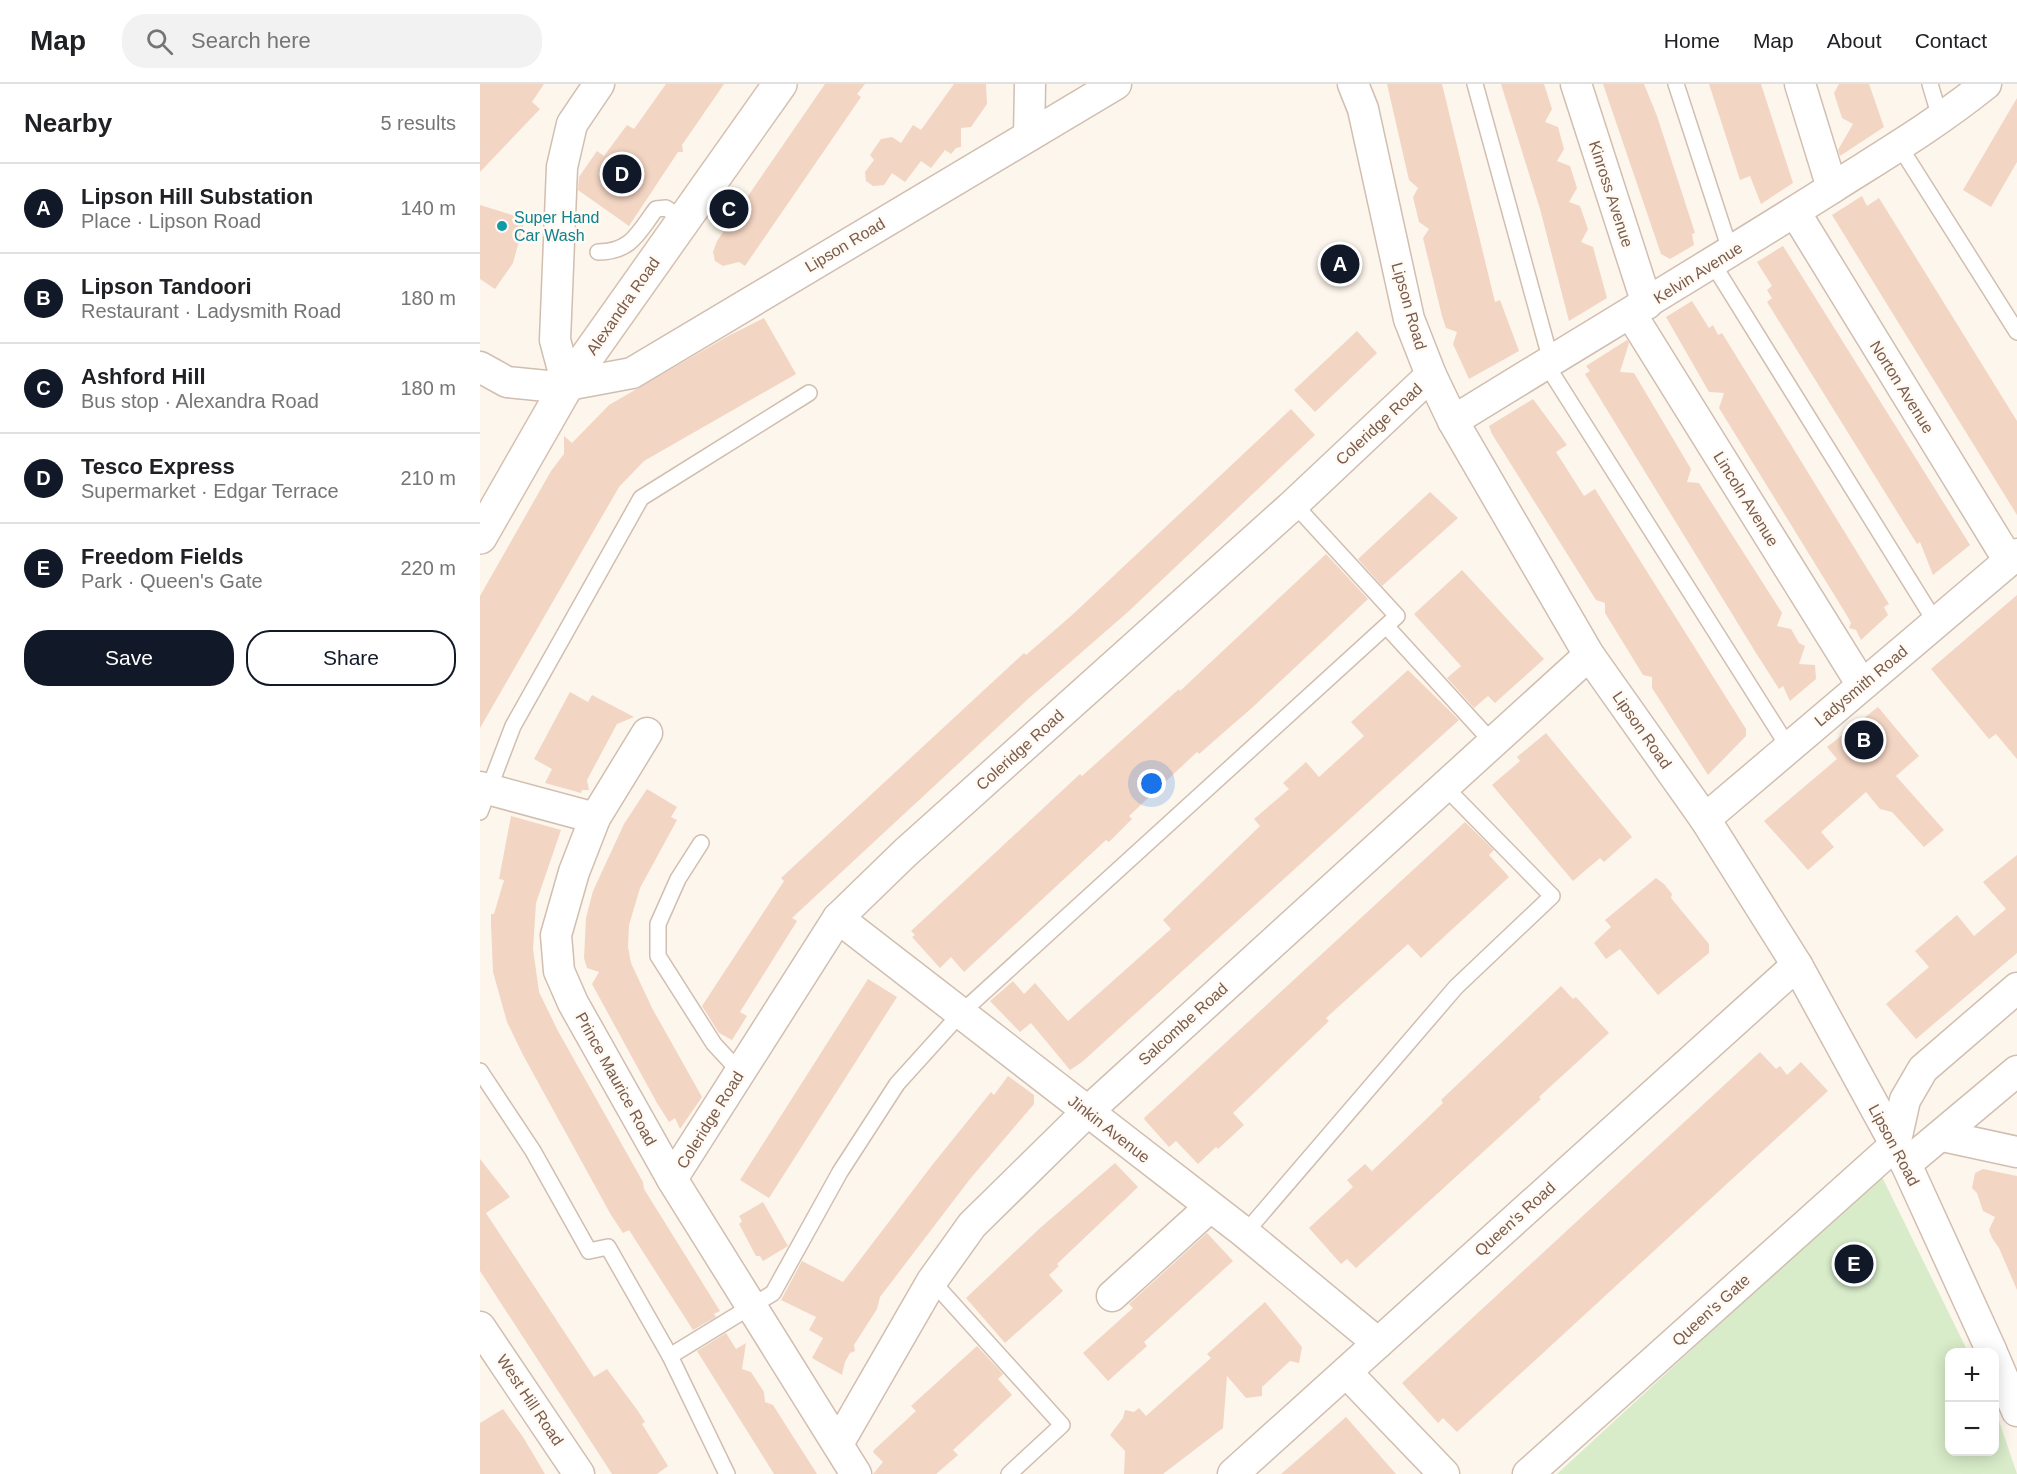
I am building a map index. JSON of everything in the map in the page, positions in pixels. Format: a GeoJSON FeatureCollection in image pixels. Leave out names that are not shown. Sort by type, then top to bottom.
{"type":"FeatureCollection","features":[{"type":"Feature","properties":{"kind":"main road","name":"Alexandra Road"},"geometry":{"type":"LineString","coordinates":[[480,537],[567,385],[780,84]]}},
{"type":"Feature","properties":{"kind":"street"},"geometry":{"type":"LineString","coordinates":[[567,385],[555,340],[562,167],[572,124],[599,84]]}},
{"type":"Feature","properties":{"kind":"street"},"geometry":{"type":"LineString","coordinates":[[1029,135],[1030,84]]}},
{"type":"Feature","properties":{"kind":"street","name":"Lipson Road"},"geometry":{"type":"LineString","coordinates":[[480,367],[507,382],[567,385],[632,373],[1116,84]]}},
{"type":"Feature","properties":{"kind":"street","name":"Lipson Road"},"geometry":{"type":"LineString","coordinates":[[1353,84],[1363,109],[1409,320],[1453,421],[1589,655],[1705,819],[1797,965],[1900,1155],[1990,1348]]}},
{"type":"Feature","properties":{"kind":"street","name":"Kinross Avenue"},"geometry":{"type":"LineString","coordinates":[[1576,84],[1639,309]]}},
{"type":"Feature","properties":{"kind":"street"},"geometry":{"type":"LineString","coordinates":[[1800,84],[1832,188]]}},
{"type":"Feature","properties":{"kind":"street","name":"Kelvin Avenue"},"geometry":{"type":"LineString","coordinates":[[1453,421],[1900,147],[1941,121],[1986,84]]}},
{"type":"Feature","properties":{"kind":"street","name":"Norton Avenue"},"geometry":{"type":"LineString","coordinates":[[1795,212],[2013,558]]}},
{"type":"Feature","properties":{"kind":"street","name":"Lincoln Avenue"},"geometry":{"type":"LineString","coordinates":[[1639,309],[1862,685]]}},
{"type":"Feature","properties":{"kind":"street","name":"Coleridge Road"},"geometry":{"type":"LineString","coordinates":[[672,1179],[838,918],[905,853],[1294,504],[1431,375]]}},
{"type":"Feature","properties":{"kind":"street","name":"Ladysmith Road"},"geometry":{"type":"LineString","coordinates":[[1705,819],[2013,558]]}},
{"type":"Feature","properties":{"kind":"street","name":"Salcombe Road"},"geometry":{"type":"LineString","coordinates":[[838,1444],[932,1281],[972,1225],[1087,1112],[1589,655]]}},
{"type":"Feature","properties":{"kind":"street","name":"Prince Maurice Road"},"geometry":{"type":"LineString","coordinates":[[647,734],[595,818],[574,872],[556,935],[559,971],[573,1003],[672,1179],[856,1474]]}},
{"type":"Feature","properties":{"kind":"street"},"geometry":{"type":"LineString","coordinates":[[483,796],[595,818]]}},
{"type":"Feature","properties":{"kind":"street","name":"Jinkin Avenue"},"geometry":{"type":"LineString","coordinates":[[838,918],[1245,1233],[1378,1342]]}},
{"type":"Feature","properties":{"kind":"street","name":"Queen's Road"},"geometry":{"type":"LineString","coordinates":[[1233,1474],[1797,965]]}},
{"type":"Feature","properties":{"kind":"street"},"geometry":{"type":"LineString","coordinates":[[1900,1155],[1905,1100],[1923,1069],[2017,988]]}},
{"type":"Feature","properties":{"kind":"street","name":"Queen's Gate"},"geometry":{"type":"LineString","coordinates":[[1528,1474],[1900,1155],[1943,1136],[2017,1071]]}},
{"type":"Feature","properties":{"kind":"street"},"geometry":{"type":"LineString","coordinates":[[1943,1136],[2017,1152]]}},
{"type":"Feature","properties":{"kind":"street"},"geometry":{"type":"LineString","coordinates":[[1112,1296],[1210,1207]]}},
{"type":"Feature","properties":{"kind":"street","name":"West Hill Road"},"geometry":{"type":"LineString","coordinates":[[480,1327],[579,1474]]}},
{"type":"Feature","properties":{"kind":"street"},"geometry":{"type":"LineString","coordinates":[[1999,1367],[2017,1411]]}},
{"type":"Feature","properties":{"kind":"street"},"geometry":{"type":"LineString","coordinates":[[1347,1373],[1444,1474]]}},
{"type":"Feature","properties":{"kind":"lane"},"geometry":{"type":"LineString","coordinates":[[1475,84],[1548,362],[1788,748]]}},
{"type":"Feature","properties":{"kind":"lane"},"geometry":{"type":"LineString","coordinates":[[1676,84],[1722,258],[1936,623]]}},
{"type":"Feature","properties":{"kind":"lane"},"geometry":{"type":"LineString","coordinates":[[1930,84],[1941,121]]}},
{"type":"Feature","properties":{"kind":"lane"},"geometry":{"type":"LineString","coordinates":[[1900,147],[2017,332]]}},
{"type":"Feature","properties":{"kind":"lane"},"geometry":{"type":"LineString","coordinates":[[598,252],[616,252],[630,243],[656,209],[666,208],[684,220]]}},
{"type":"Feature","properties":{"kind":"lane"},"geometry":{"type":"LineString","coordinates":[[483,796],[513,726],[641,498],[809,393]]}},
{"type":"Feature","properties":{"kind":"lane"},"geometry":{"type":"LineString","coordinates":[[670,1356],[773,1293],[840,1172],[897,1084],[962,1012],[1398,616],[1294,504]]}},
{"type":"Feature","properties":{"kind":"lane"},"geometry":{"type":"LineString","coordinates":[[1387,627],[1493,743]]}},
{"type":"Feature","properties":{"kind":"lane"},"geometry":{"type":"LineString","coordinates":[[1245,1233],[1456,987],[1552,896],[1445,786]]}},
{"type":"Feature","properties":{"kind":"lane"},"geometry":{"type":"LineString","coordinates":[[701,843],[678,879],[658,924],[658,956],[714,1044],[740,1072]]}},
{"type":"Feature","properties":{"kind":"lane"},"geometry":{"type":"LineString","coordinates":[[480,1071],[533,1151],[589,1251],[608,1246],[670,1356],[727,1474]]}},
{"type":"Feature","properties":{"kind":"lane"},"geometry":{"type":"LineString","coordinates":[[932,1281],[1062,1425],[1010,1474]]}},
{"type":"Feature","properties":{"kind":"green space"},"geometry":{"type":"Polygon","coordinates":[[[1881,1175],[1966,1348],[1945,1348],[1945,1456],[1999,1456],[1999,1421],[2017,1474],[1557,1474],[1881,1175]]]}},
{"type":"Feature","properties":{"kind":"building"},"geometry":{"type":"Polygon","coordinates":[[[480,84],[544,84],[532,102],[540,109],[480,172],[480,84]]]}},
{"type":"Feature","properties":{"kind":"building"},"geometry":{"type":"Polygon","coordinates":[[[666,84],[724,84],[682,145],[683,152],[678,152],[629,226],[578,190],[579,177],[597,151],[604,156],[627,125],[634,129],[666,84]]]}},
{"type":"Feature","properties":{"kind":"building"},"geometry":{"type":"Polygon","coordinates":[[[825,84],[865,84],[857,94],[861,97],[745,266],[739,262],[723,266],[715,261],[713,252],[717,241],[825,84]]]}},
{"type":"Feature","properties":{"kind":"building"},"geometry":{"type":"Polygon","coordinates":[[[954,84],[986,84],[987,104],[971,127],[961,128],[961,147],[956,148],[951,154],[945,150],[931,168],[921,161],[905,182],[892,173],[884,185],[873,186],[866,181],[865,172],[874,160],[870,155],[881,139],[892,137],[901,143],[913,125],[921,130],[954,84]]]}},
{"type":"Feature","properties":{"kind":"building"},"geometry":{"type":"Polygon","coordinates":[[[1387,84],[1442,84],[1495,302],[1500,300],[1519,351],[1469,379],[1453,344],[1457,332],[1446,328],[1442,316],[1423,238],[1429,229],[1419,222],[1413,197],[1418,188],[1409,180],[1387,84]]]}},
{"type":"Feature","properties":{"kind":"building"},"geometry":{"type":"Polygon","coordinates":[[[1501,84],[1544,84],[1552,109],[1545,122],[1558,127],[1564,149],[1557,161],[1570,166],[1577,188],[1569,202],[1580,206],[1588,229],[1581,242],[1593,247],[1607,298],[1569,321],[1540,209],[1501,84]]]}},
{"type":"Feature","properties":{"kind":"building"},"geometry":{"type":"Polygon","coordinates":[[[1603,84],[1644,84],[1657,116],[1695,233],[1692,234],[1694,245],[1670,259],[1661,254],[1603,84]]]}},
{"type":"Feature","properties":{"kind":"building"},"geometry":{"type":"Polygon","coordinates":[[[1709,84],[1761,84],[1793,183],[1761,204],[1750,176],[1740,180],[1709,84]]]}},
{"type":"Feature","properties":{"kind":"building"},"geometry":{"type":"Polygon","coordinates":[[[1839,84],[1869,84],[1884,127],[1840,156],[1838,150],[1853,124],[1842,118],[1834,93],[1839,84]]]}},
{"type":"Feature","properties":{"kind":"building"},"geometry":{"type":"Polygon","coordinates":[[[2017,98],[2017,162],[1991,207],[1963,190],[2017,98]]]}},
{"type":"Feature","properties":{"kind":"building"},"geometry":{"type":"Polygon","coordinates":[[[1862,196],[1867,206],[1879,198],[2017,421],[2017,515],[1832,215],[1862,196]]]}},
{"type":"Feature","properties":{"kind":"building"},"geometry":{"type":"Polygon","coordinates":[[[480,205],[525,219],[513,263],[495,289],[480,279],[480,205]]]}},
{"type":"Feature","properties":{"kind":"building"},"geometry":{"type":"Polygon","coordinates":[[[1783,246],[1970,545],[1933,575],[1920,542],[1917,544],[1767,302],[1772,298],[1767,290],[1772,286],[1757,262],[1783,246]]]}},
{"type":"Feature","properties":{"kind":"building"},"geometry":{"type":"Polygon","coordinates":[[[1692,301],[1709,328],[1713,325],[1718,335],[1722,333],[1889,604],[1884,607],[1888,615],[1861,640],[1856,630],[1849,628],[1851,623],[1846,614],[1719,408],[1724,393],[1709,392],[1666,317],[1692,301]]]}},
{"type":"Feature","properties":{"kind":"building"},"geometry":{"type":"Polygon","coordinates":[[[764,318],[796,374],[644,461],[619,487],[480,728],[480,596],[551,471],[564,454],[564,436],[572,443],[609,405],[730,335],[764,318]]]}},
{"type":"Feature","properties":{"kind":"building"},"geometry":{"type":"Polygon","coordinates":[[[1357,331],[1377,353],[1315,412],[1294,390],[1357,331]]]}},
{"type":"Feature","properties":{"kind":"building"},"geometry":{"type":"Polygon","coordinates":[[[1627,340],[1629,343],[1620,372],[1634,373],[1691,469],[1687,482],[1699,483],[1782,613],[1777,626],[1791,629],[1799,643],[1805,646],[1799,664],[1815,665],[1816,679],[1790,701],[1783,686],[1779,689],[1756,653],[1585,374],[1590,371],[1586,366],[1627,340]]]}},
{"type":"Feature","properties":{"kind":"building"},"geometry":{"type":"Polygon","coordinates":[[[1533,399],[1567,445],[1556,452],[1584,496],[1595,489],[1746,729],[1746,736],[1708,775],[1652,688],[1652,677],[1643,675],[1605,613],[1605,603],[1596,600],[1492,434],[1489,426],[1533,399]]]}},
{"type":"Feature","properties":{"kind":"building"},"geometry":{"type":"Polygon","coordinates":[[[1291,409],[1315,435],[1129,611],[1028,699],[792,918],[797,921],[740,1012],[747,1016],[732,1040],[719,1033],[702,1006],[784,881],[781,878],[1024,653],[1026,655],[1071,616],[1291,409]]]}},
{"type":"Feature","properties":{"kind":"building"},"geometry":{"type":"Polygon","coordinates":[[[1430,492],[1458,518],[1382,586],[1358,559],[1430,492]]]}},
{"type":"Feature","properties":{"kind":"building"},"geometry":{"type":"Polygon","coordinates":[[[1326,554],[1368,599],[1254,706],[1199,754],[1197,752],[1129,816],[1132,819],[1109,842],[1106,840],[964,972],[951,957],[940,968],[912,937],[915,935],[911,931],[1080,774],[1082,776],[1179,689],[1180,691],[1326,554]]]}},
{"type":"Feature","properties":{"kind":"building"},"geometry":{"type":"Polygon","coordinates":[[[1462,570],[1544,659],[1495,703],[1488,696],[1474,708],[1447,678],[1461,666],[1414,614],[1462,570]]]}},
{"type":"Feature","properties":{"kind":"building"},"geometry":{"type":"Polygon","coordinates":[[[2017,595],[2017,759],[1996,734],[1989,739],[1931,669],[2017,595]]]}},
{"type":"Feature","properties":{"kind":"building"},"geometry":{"type":"Polygon","coordinates":[[[1408,670],[1459,720],[1082,1062],[1070,1070],[1031,1023],[1020,1032],[990,1001],[1013,981],[1024,994],[1035,983],[1068,1021],[1171,929],[1163,920],[1260,826],[1254,819],[1289,789],[1283,783],[1306,762],[1319,777],[1364,736],[1351,722],[1408,670]]]}},
{"type":"Feature","properties":{"kind":"building"},"geometry":{"type":"Polygon","coordinates":[[[570,692],[588,702],[592,695],[634,717],[617,724],[587,780],[589,790],[582,790],[581,793],[545,783],[552,769],[534,759],[570,692]]]}},
{"type":"Feature","properties":{"kind":"building"},"geometry":{"type":"Polygon","coordinates":[[[1878,707],[1919,756],[1896,776],[1944,830],[1924,847],[1892,812],[1880,809],[1866,792],[1821,832],[1834,847],[1808,870],[1764,821],[1837,759],[1827,747],[1878,707]]]}},
{"type":"Feature","properties":{"kind":"building"},"geometry":{"type":"Polygon","coordinates":[[[1546,733],[1632,837],[1604,862],[1600,858],[1573,881],[1492,785],[1520,761],[1517,757],[1546,733]]]}},
{"type":"Feature","properties":{"kind":"building"},"geometry":{"type":"Polygon","coordinates":[[[647,789],[677,807],[671,817],[677,820],[640,888],[629,925],[628,947],[631,963],[652,1008],[702,1097],[680,1129],[675,1118],[669,1122],[657,1103],[592,984],[599,972],[587,968],[584,958],[586,918],[593,891],[624,824],[647,789]]]}},
{"type":"Feature","properties":{"kind":"building"},"geometry":{"type":"Polygon","coordinates":[[[511,816],[561,830],[536,903],[533,949],[539,992],[558,1031],[643,1182],[644,1189],[720,1311],[714,1314],[716,1317],[693,1330],[629,1230],[623,1233],[611,1215],[507,1022],[493,972],[491,914],[494,914],[504,880],[499,879],[511,816]]]}},
{"type":"Feature","properties":{"kind":"building"},"geometry":{"type":"Polygon","coordinates":[[[1465,822],[1494,850],[1489,855],[1509,877],[1421,958],[1408,944],[1326,1018],[1329,1021],[1233,1113],[1244,1125],[1218,1149],[1216,1147],[1198,1164],[1176,1141],[1169,1147],[1144,1119],[1145,1117],[1465,822]]]}},
{"type":"Feature","properties":{"kind":"building"},"geometry":{"type":"Polygon","coordinates":[[[2017,855],[2017,953],[1916,1039],[1886,1004],[1929,967],[1915,951],[1957,915],[1974,936],[2006,909],[1983,882],[2017,855]]]}},
{"type":"Feature","properties":{"kind":"building"},"geometry":{"type":"Polygon","coordinates":[[[1656,878],[1664,884],[1672,894],[1671,898],[1709,944],[1709,953],[1658,995],[1620,949],[1606,959],[1594,943],[1611,927],[1605,920],[1656,878]]]}},
{"type":"Feature","properties":{"kind":"building"},"geometry":{"type":"Polygon","coordinates":[[[868,979],[897,997],[769,1198],[740,1180],[868,979]]]}},
{"type":"Feature","properties":{"kind":"building"},"geometry":{"type":"Polygon","coordinates":[[[1561,986],[1573,999],[1576,997],[1609,1033],[1539,1097],[1541,1099],[1356,1268],[1347,1259],[1341,1264],[1309,1228],[1353,1187],[1347,1180],[1365,1164],[1372,1171],[1443,1103],[1441,1100],[1561,986]]]}},
{"type":"Feature","properties":{"kind":"building"},"geometry":{"type":"Polygon","coordinates":[[[1760,1052],[1776,1069],[1780,1066],[1787,1075],[1801,1062],[1828,1091],[1457,1432],[1443,1418],[1438,1423],[1402,1383],[1760,1052]]]}},
{"type":"Feature","properties":{"kind":"building"},"geometry":{"type":"Polygon","coordinates":[[[1008,1076],[1034,1095],[1034,1104],[970,1179],[880,1297],[877,1309],[854,1345],[855,1351],[850,1353],[845,1362],[842,1375],[812,1358],[823,1338],[809,1330],[816,1317],[781,1300],[802,1261],[843,1282],[933,1164],[991,1092],[994,1095],[1008,1076]]]}},
{"type":"Feature","properties":{"kind":"building"},"geometry":{"type":"Polygon","coordinates":[[[480,1159],[510,1197],[486,1213],[594,1377],[607,1369],[638,1411],[645,1422],[642,1424],[668,1466],[657,1474],[612,1474],[480,1271],[480,1159]]]}},
{"type":"Feature","properties":{"kind":"building"},"geometry":{"type":"Polygon","coordinates":[[[1115,1163],[1138,1187],[1057,1264],[1059,1266],[1049,1275],[1063,1291],[1005,1343],[966,1298],[1039,1229],[1115,1163]]]}},
{"type":"Feature","properties":{"kind":"building"},"geometry":{"type":"Polygon","coordinates":[[[1983,1169],[2017,1176],[2017,1290],[1989,1230],[1995,1217],[1983,1211],[1977,1193],[1972,1188],[1975,1173],[1983,1169]]]}},
{"type":"Feature","properties":{"kind":"building"},"geometry":{"type":"Polygon","coordinates":[[[763,1202],[788,1246],[763,1261],[760,1256],[756,1256],[739,1224],[742,1221],[739,1216],[763,1202]]]}},
{"type":"Feature","properties":{"kind":"building"},"geometry":{"type":"Polygon","coordinates":[[[1207,1233],[1233,1261],[1144,1342],[1147,1346],[1108,1381],[1083,1353],[1133,1308],[1129,1304],[1207,1233]]]}},
{"type":"Feature","properties":{"kind":"building"},"geometry":{"type":"Polygon","coordinates":[[[1265,1302],[1302,1347],[1299,1363],[1290,1361],[1262,1387],[1262,1396],[1246,1398],[1227,1376],[1223,1428],[1163,1474],[1124,1474],[1125,1451],[1110,1435],[1123,1418],[1125,1410],[1134,1412],[1139,1408],[1146,1416],[1211,1358],[1207,1354],[1265,1302]]]}},
{"type":"Feature","properties":{"kind":"building"},"geometry":{"type":"Polygon","coordinates":[[[726,1333],[736,1349],[746,1343],[742,1369],[751,1372],[764,1392],[765,1402],[773,1405],[817,1474],[774,1474],[697,1351],[726,1333]]]}},
{"type":"Feature","properties":{"kind":"building"},"geometry":{"type":"Polygon","coordinates":[[[977,1346],[1003,1374],[998,1379],[1012,1395],[953,1450],[958,1455],[936,1474],[873,1474],[883,1462],[873,1452],[874,1450],[916,1411],[911,1406],[977,1346]]]}},
{"type":"Feature","properties":{"kind":"building"},"geometry":{"type":"Polygon","coordinates":[[[503,1409],[545,1474],[480,1474],[480,1423],[503,1409]]]}},
{"type":"Feature","properties":{"kind":"building"},"geometry":{"type":"Polygon","coordinates":[[[1346,1417],[1396,1474],[1281,1474],[1311,1448],[1346,1417]]]}},
{"type":"Feature","properties":{"kind":"place","name":"Tesco Express"},"geometry":{"type":"Point","coordinates":[622,174]}},
{"type":"Feature","properties":{"kind":"place","name":"Ashford Hill"},"geometry":{"type":"Point","coordinates":[729,209]}},
{"type":"Feature","properties":{"kind":"place","name":"Super Hand Car Wash"},"geometry":{"type":"Point","coordinates":[502,226]}},
{"type":"Feature","properties":{"kind":"place","name":"Lipson Hill Substation"},"geometry":{"type":"Point","coordinates":[1340,264]}},
{"type":"Feature","properties":{"kind":"place","name":"Lipson Tandoori"},"geometry":{"type":"Point","coordinates":[1864,740]}},
{"type":"Feature","properties":{"kind":"place","name":"Freedom Fields"},"geometry":{"type":"Point","coordinates":[1854,1264]}}]}
